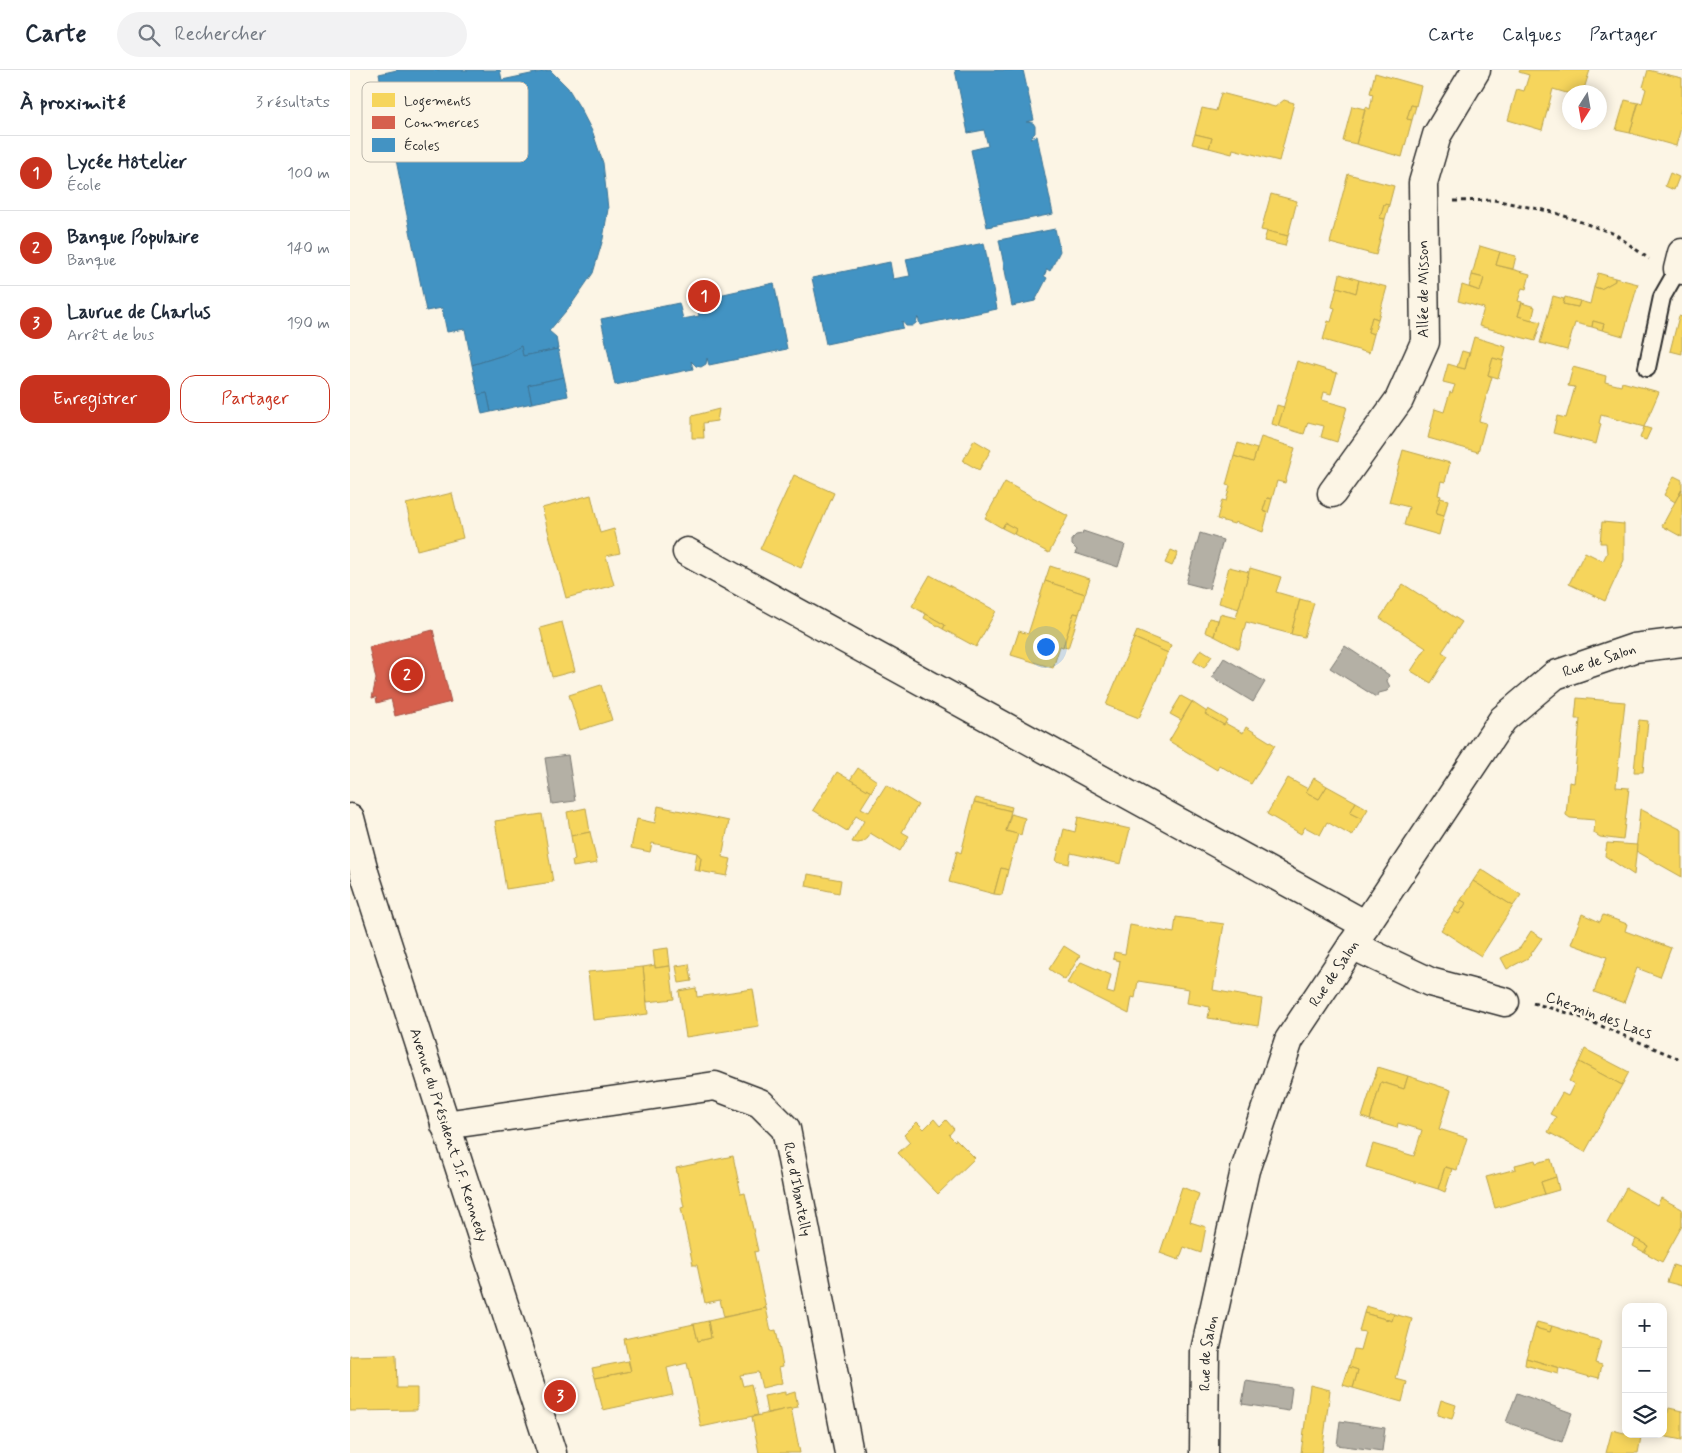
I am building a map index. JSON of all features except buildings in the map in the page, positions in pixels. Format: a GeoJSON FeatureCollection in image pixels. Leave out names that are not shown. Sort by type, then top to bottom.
{"type":"FeatureCollection","features":[{"type":"Feature","properties":{"kind":"street","name":"Allée de Misson"},"geometry":{"type":"LineString","coordinates":[[1332,493],[1399,400],[1425,342],[1423,183],[1437,136],[1476,70]]}},
{"type":"Feature","properties":{"kind":"street"},"geometry":{"type":"LineString","coordinates":[[687,552],[1359,935],[1430,982],[1505,1002]]}},
{"type":"Feature","properties":{"kind":"street","name":"Rue de Salon"},"geometry":{"type":"LineString","coordinates":[[1204,1453],[1205,1351],[1245,1170],[1289,1040],[1503,719],[1555,676],[1634,648],[1682,642]]}},
{"type":"Feature","properties":{"kind":"street","name":"Avenue du Président J.F. Kennedy"},"geometry":{"type":"LineString","coordinates":[[350,818],[365,875],[552,1453]]}},
{"type":"Feature","properties":{"kind":"street","name":"Rue d'Ibantelly"},"geometry":{"type":"LineString","coordinates":[[445,1125],[716,1086],[760,1103],[786,1129],[849,1453]]}},
{"type":"Feature","properties":{"kind":"lane"},"geometry":{"type":"LineString","coordinates":[[1647,368],[1662,297],[1680,264]]}},
{"type":"Feature","properties":{"kind":"path"},"geometry":{"type":"LineString","coordinates":[[1423,201],[1494,200],[1553,212],[1615,234],[1658,265],[1680,264]]}},
{"type":"Feature","properties":{"kind":"path","name":"Chemin des Lacs"},"geometry":{"type":"LineString","coordinates":[[1505,1002],[1532,1002],[1575,1015],[1682,1060]]}},
{"type":"Feature","properties":{"kind":"shaded area"},"geometry":{"type":"Polygon","coordinates":[[[1083,531],[1125,545],[1118,567],[1075,553],[1077,550],[1072,545],[1072,539],[1076,535],[1082,534],[1083,531]]]}},
{"type":"Feature","properties":{"kind":"shaded area"},"geometry":{"type":"Polygon","coordinates":[[[1200,533],[1223,540],[1209,589],[1186,583],[1200,533]]]}},
{"type":"Feature","properties":{"kind":"shaded area"},"geometry":{"type":"Polygon","coordinates":[[[1345,646],[1389,675],[1387,681],[1390,687],[1387,691],[1379,693],[1376,697],[1330,668],[1345,646]]]}},
{"type":"Feature","properties":{"kind":"shaded area"},"geometry":{"type":"Polygon","coordinates":[[[1224,658],[1265,682],[1253,702],[1212,677],[1224,658]]]}},
{"type":"Feature","properties":{"kind":"shaded area"},"geometry":{"type":"Polygon","coordinates":[[[568,755],[575,801],[552,804],[545,758],[568,755]]]}},
{"type":"Feature","properties":{"kind":"shaded area"},"geometry":{"type":"Polygon","coordinates":[[[1246,1381],[1292,1388],[1289,1411],[1242,1404],[1246,1381]]]}},
{"type":"Feature","properties":{"kind":"shaded area"},"geometry":{"type":"Polygon","coordinates":[[[1517,1393],[1572,1413],[1562,1442],[1506,1422],[1517,1393]]]}},
{"type":"Feature","properties":{"kind":"shaded area"},"geometry":{"type":"Polygon","coordinates":[[[1340,1421],[1385,1428],[1382,1451],[1337,1445],[1340,1421]]]}},
{"type":"Feature","properties":{"kind":"place","name":"Lycée Hôtelier"},"geometry":{"type":"Point","coordinates":[704,296]}},
{"type":"Feature","properties":{"kind":"place","name":"Banque Populaire"},"geometry":{"type":"Point","coordinates":[407,675]}},
{"type":"Feature","properties":{"kind":"place","name":"Laurue de Charlus"},"geometry":{"type":"Point","coordinates":[560,1396]}}]}
